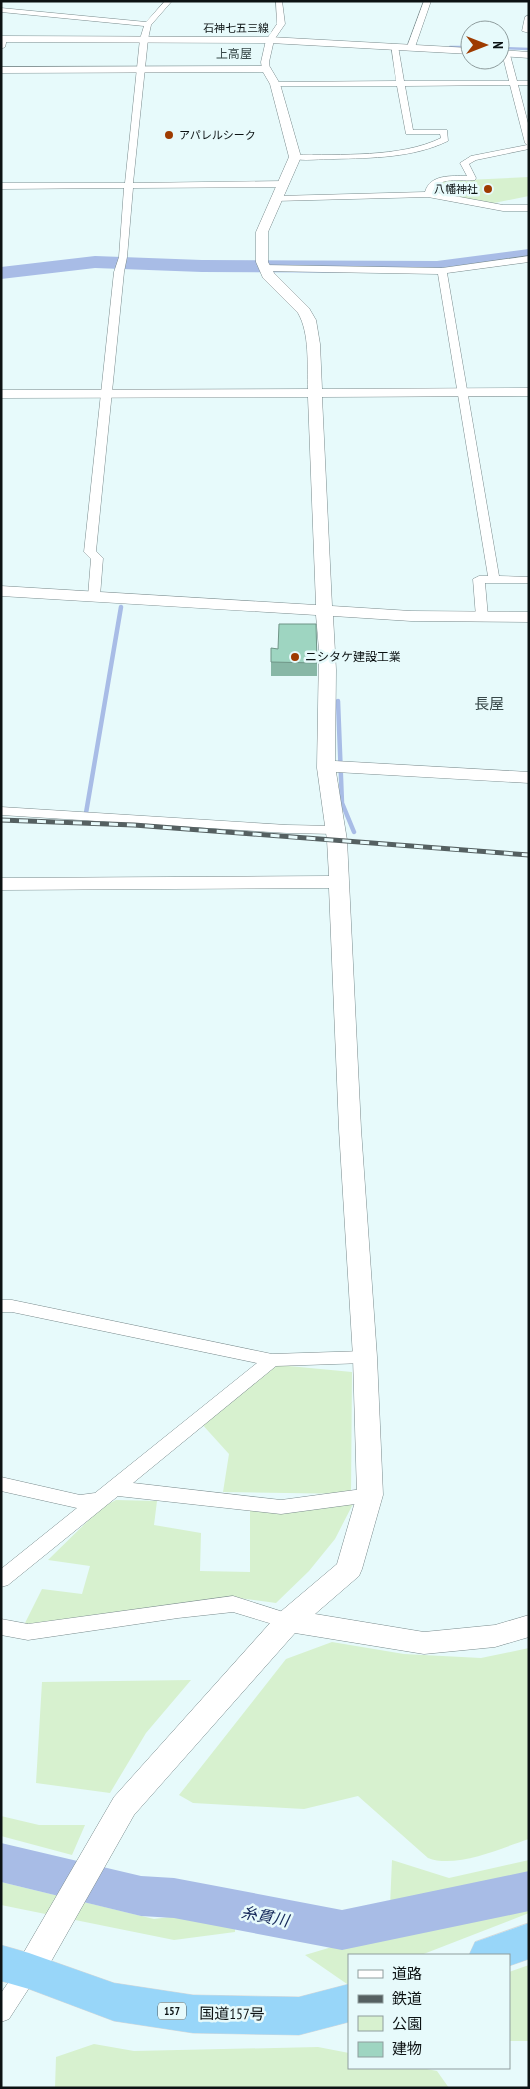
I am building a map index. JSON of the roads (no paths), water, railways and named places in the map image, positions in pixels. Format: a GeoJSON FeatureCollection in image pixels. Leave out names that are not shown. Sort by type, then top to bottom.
{"type":"FeatureCollection","features":[{"type":"Feature","properties":{"kind":"highway"},"geometry":{"type":"LineString","coordinates":[[493,1954],[529,1941]]}},
{"type":"Feature","properties":{"kind":"highway","name":"国道157号"},"geometry":{"type":"LineString","coordinates":[[15,1967],[114,2002],[193,2014],[299,2016],[348,2003]]}},
{"type":"Feature","properties":{"kind":"street"},"geometry":{"type":"LineString","coordinates":[[94,596],[97,558],[90,552],[122,262],[140,69],[148,24],[169,1]]}},
{"type":"Feature","properties":{"kind":"street"},"geometry":{"type":"LineString","coordinates":[[1,2012],[15,1967],[50,1935],[124,1806],[289,1621],[348,1569],[370,1495],[365,1357],[350,1129],[339,882],[335,830],[329,799],[326,766],[328,641],[324,611],[313,344],[309,320],[304,311],[268,275],[263,265],[262,232],[296,157],[282,114],[275,84],[266,69],[265,62],[270,40],[281,24],[279,1]]}},
{"type":"Feature","properties":{"kind":"street"},"geometry":{"type":"LineString","coordinates":[[412,47],[428,1]]}},
{"type":"Feature","properties":{"kind":"street"},"geometry":{"type":"LineString","coordinates":[[1,10],[148,24]]}},
{"type":"Feature","properties":{"kind":"street"},"geometry":{"type":"LineString","coordinates":[[529,17],[526,31],[529,31]]}},
{"type":"Feature","properties":{"kind":"street","name":"石神七五三線"},"geometry":{"type":"LineString","coordinates":[[2,42],[144,39],[270,40],[460,50]]}},
{"type":"Feature","properties":{"kind":"street"},"geometry":{"type":"LineString","coordinates":[[296,157],[364,155],[440,143],[445,139],[444,132],[409,132],[394,46]]}},
{"type":"Feature","properties":{"kind":"street"},"geometry":{"type":"LineString","coordinates":[[510,54],[529,55]]}},
{"type":"Feature","properties":{"kind":"street"},"geometry":{"type":"LineString","coordinates":[[1,70],[266,69]]}},
{"type":"Feature","properties":{"kind":"street"},"geometry":{"type":"LineString","coordinates":[[509,70],[529,143]]}},
{"type":"Feature","properties":{"kind":"street"},"geometry":{"type":"LineString","coordinates":[[275,84],[320,86],[529,84]]}},
{"type":"Feature","properties":{"kind":"street"},"geometry":{"type":"LineString","coordinates":[[428,194],[429,186],[433,182],[472,178],[464,163],[529,147]]}},
{"type":"Feature","properties":{"kind":"street"},"geometry":{"type":"LineString","coordinates":[[1,186],[284,184]]}},
{"type":"Feature","properties":{"kind":"street"},"geometry":{"type":"LineString","coordinates":[[278,198],[428,194],[503,208],[529,208]]}},
{"type":"Feature","properties":{"kind":"street"},"geometry":{"type":"LineString","coordinates":[[263,265],[442,271],[529,259]]}},
{"type":"Feature","properties":{"kind":"street"},"geometry":{"type":"LineString","coordinates":[[442,271],[494,579]]}},
{"type":"Feature","properties":{"kind":"street"},"geometry":{"type":"LineString","coordinates":[[1,394],[529,392]]}},
{"type":"Feature","properties":{"kind":"street"},"geometry":{"type":"LineString","coordinates":[[482,617],[479,579],[529,580]]}},
{"type":"Feature","properties":{"kind":"street"},"geometry":{"type":"LineString","coordinates":[[1,591],[324,611],[529,617]]}},
{"type":"Feature","properties":{"kind":"street"},"geometry":{"type":"LineString","coordinates":[[326,766],[529,778]]}},
{"type":"Feature","properties":{"kind":"street"},"geometry":{"type":"LineString","coordinates":[[1,811],[287,829],[335,830]]}},
{"type":"Feature","properties":{"kind":"street"},"geometry":{"type":"LineString","coordinates":[[1,884],[339,882]]}},
{"type":"Feature","properties":{"kind":"street"},"geometry":{"type":"LineString","coordinates":[[1,1306],[12,1306],[272,1360],[365,1357]]}},
{"type":"Feature","properties":{"kind":"street"},"geometry":{"type":"LineString","coordinates":[[1,1580],[272,1360]]}},
{"type":"Feature","properties":{"kind":"street"},"geometry":{"type":"LineString","coordinates":[[1,1484],[80,1502],[98,1500]]}},
{"type":"Feature","properties":{"kind":"street"},"geometry":{"type":"LineString","coordinates":[[113,1488],[281,1507],[370,1495]]}},
{"type":"Feature","properties":{"kind":"street"},"geometry":{"type":"LineString","coordinates":[[1,1627],[28,1632],[233,1604],[289,1621],[424,1643],[495,1636],[529,1626]]}},
{"type":"Feature","properties":{"kind":"waterway"},"geometry":{"type":"LineString","coordinates":[[450,47],[460,47]]}},
{"type":"Feature","properties":{"kind":"waterway"},"geometry":{"type":"LineString","coordinates":[[510,48],[529,49]]}},
{"type":"Feature","properties":{"kind":"waterway"},"geometry":{"type":"LineString","coordinates":[[1,273],[95,262],[202,266],[437,267],[529,255]]}},
{"type":"Feature","properties":{"kind":"waterway"},"geometry":{"type":"LineString","coordinates":[[86,813],[121,607]]}},
{"type":"Feature","properties":{"kind":"waterway"},"geometry":{"type":"LineString","coordinates":[[338,701],[342,803],[354,832]]}},
{"type":"Feature","properties":{"kind":"waterway","name":"糸貫川"},"geometry":{"type":"LineString","coordinates":[[1,1862],[141,1896],[174,1898],[342,1930],[529,1891]]}},
{"type":"Feature","properties":{"kind":"railway"},"geometry":{"type":"LineString","coordinates":[[1,820],[134,825],[529,855]]}},
{"type":"Feature","properties":{"kind":"place","name":"アパレルシーク"},"geometry":{"type":"Point","coordinates":[169,135]}},
{"type":"Feature","properties":{"kind":"place","name":"八幡神社"},"geometry":{"type":"Point","coordinates":[488,189]}},
{"type":"Feature","properties":{"kind":"place","name":"ニシタケ建設工業"},"geometry":{"type":"Point","coordinates":[295,657]}},
{"type":"Feature","properties":{"kind":"district","name":"上高屋"},"geometry":{"type":"Point","coordinates":[234,54]}},
{"type":"Feature","properties":{"kind":"district","name":"長屋"},"geometry":{"type":"Point","coordinates":[489,704]}}]}
